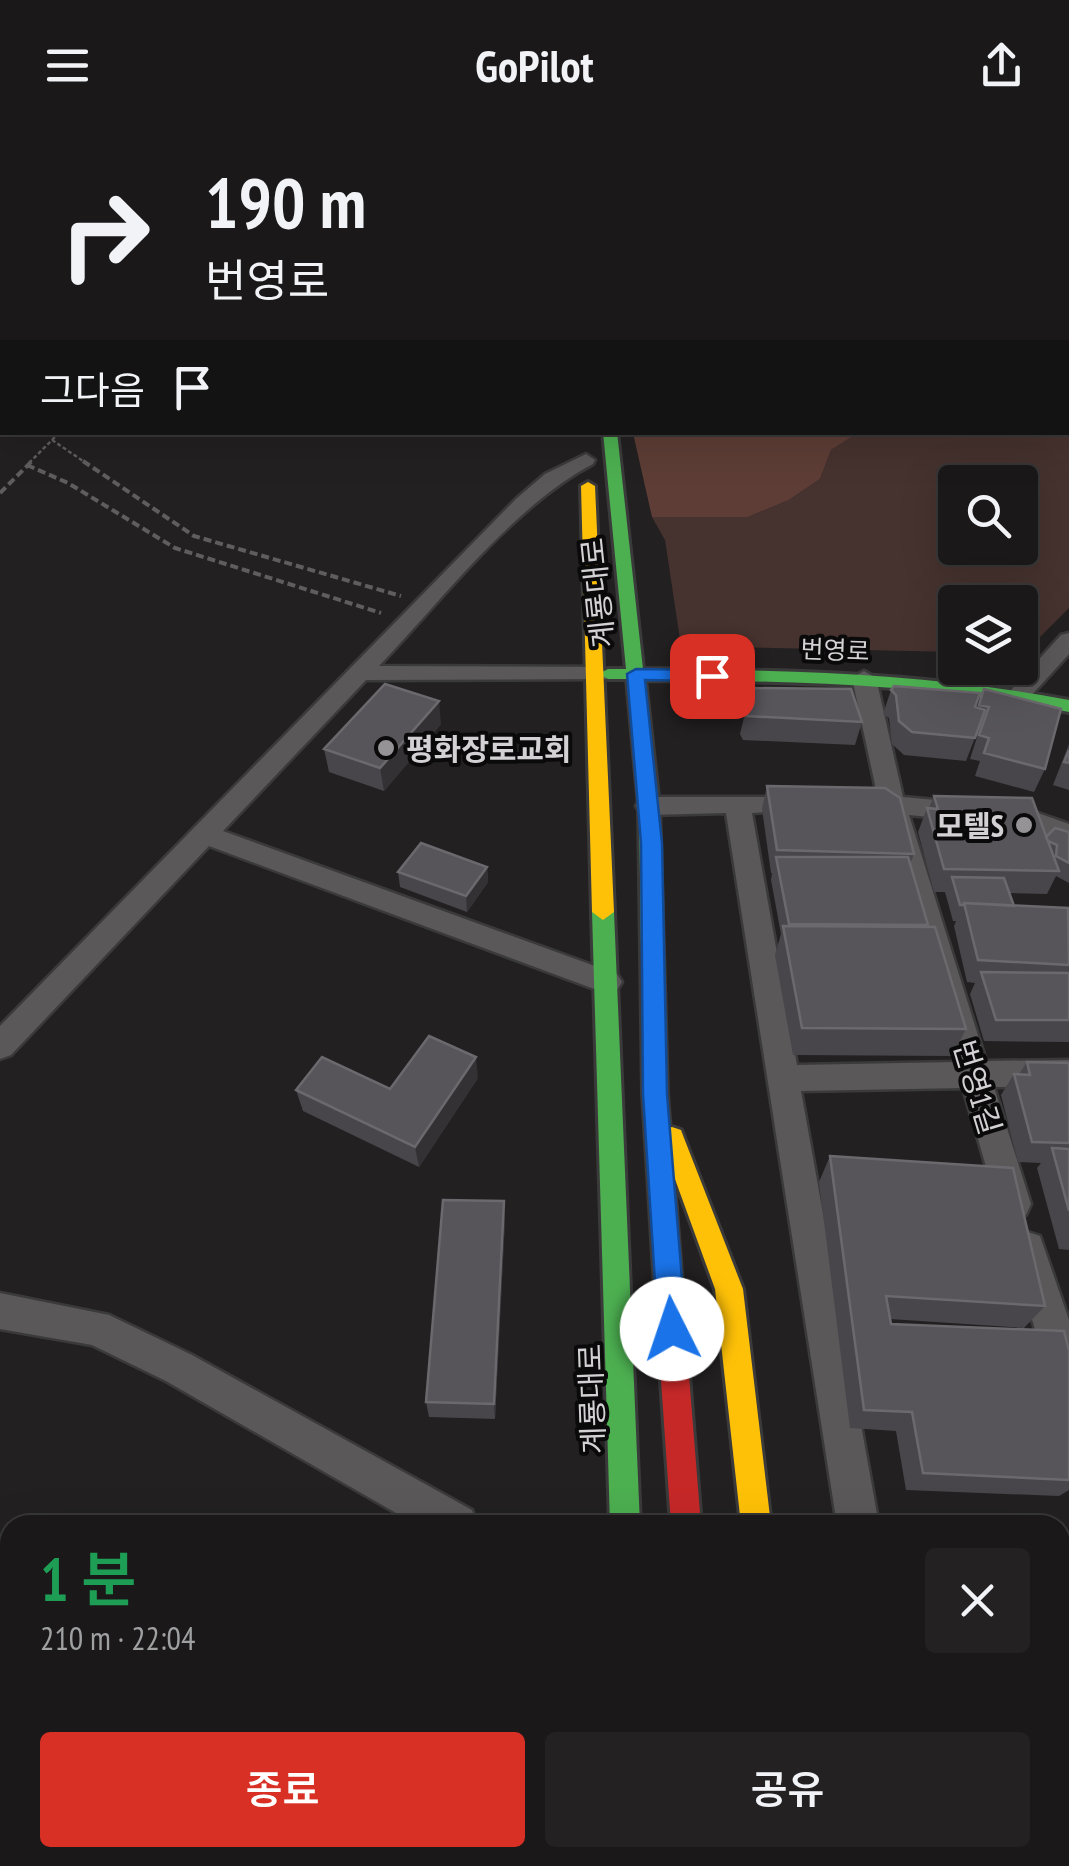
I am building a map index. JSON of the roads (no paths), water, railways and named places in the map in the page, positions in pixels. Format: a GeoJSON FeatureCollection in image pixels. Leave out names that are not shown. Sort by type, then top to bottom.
{"type":"FeatureCollection","features":[{"type":"Feature","properties":{"kind":"street","name":"계룡대로"},"geometry":{"type":"LineString","coordinates":[[584,435],[598,674],[598,813],[625,1515]]}},
{"type":"Feature","properties":{"kind":"street","name":"계룡대로"},"geometry":{"type":"LineString","coordinates":[[610,435],[649,806],[655,1094],[685,1515]]}},
{"type":"Feature","properties":{"kind":"street"},"geometry":{"type":"LineString","coordinates":[[0,1046],[417,612],[552,478],[586,460]]}},
{"type":"Feature","properties":{"kind":"street"},"geometry":{"type":"LineString","coordinates":[[1021,692],[1069,640]]}},
{"type":"Feature","properties":{"kind":"street"},"geometry":{"type":"LineString","coordinates":[[358,674],[598,674]]}},
{"type":"Feature","properties":{"kind":"street","name":"번영로"},"geometry":{"type":"LineString","coordinates":[[598,674],[864,678],[1021,692],[1069,706]]}},
{"type":"Feature","properties":{"kind":"street","name":"번영1길"},"geometry":{"type":"LineString","coordinates":[[864,678],[892,802],[1069,1378]]}},
{"type":"Feature","properties":{"kind":"street"},"geometry":{"type":"LineString","coordinates":[[649,806],[892,802],[1024,817],[1069,834]]}},
{"type":"Feature","properties":{"kind":"street"},"geometry":{"type":"LineString","coordinates":[[738,803],[856,1515]]}},
{"type":"Feature","properties":{"kind":"street"},"geometry":{"type":"LineString","coordinates":[[204,834],[607,982]]}},
{"type":"Feature","properties":{"kind":"street"},"geometry":{"type":"LineString","coordinates":[[784,1078],[1069,1073]]}},
{"type":"Feature","properties":{"kind":"street"},"geometry":{"type":"LineString","coordinates":[[655,1094],[730,1289],[755,1515]]}},
{"type":"Feature","properties":{"kind":"street"},"geometry":{"type":"LineString","coordinates":[[0,1311],[96,1328],[179,1368],[439,1515]]}},
{"type":"Feature","properties":{"kind":"place","name":"평화장로교회"},"geometry":{"type":"Point","coordinates":[386,748]}},
{"type":"Feature","properties":{"kind":"place","name":"모텔S"},"geometry":{"type":"Point","coordinates":[1024,825]}}]}
